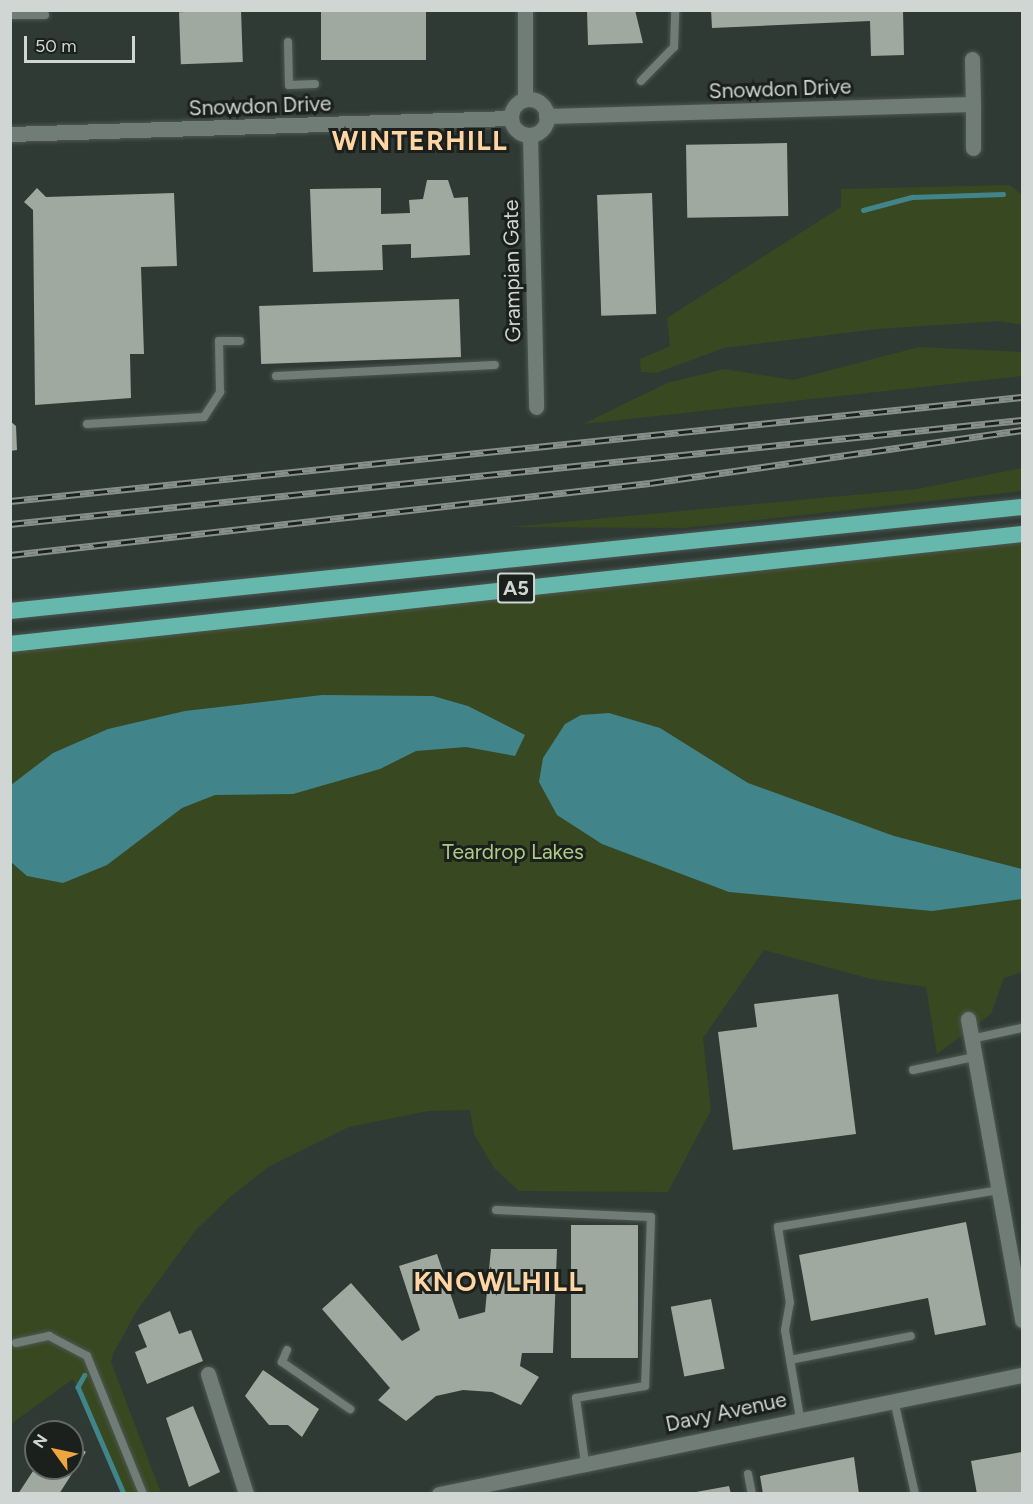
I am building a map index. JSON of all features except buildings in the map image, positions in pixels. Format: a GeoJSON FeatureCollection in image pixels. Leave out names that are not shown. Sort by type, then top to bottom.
{"type":"FeatureCollection","features":[{"type":"Feature","properties":{"kind":"highway","name":"A5"},"geometry":{"type":"LineString","coordinates":[[10,611],[1023,507]]}},
{"type":"Feature","properties":{"kind":"highway","name":"A5"},"geometry":{"type":"LineString","coordinates":[[10,644],[1023,534]]}},
{"type":"Feature","properties":{"kind":"street"},"geometry":{"type":"LineString","coordinates":[[525,10],[525,99],[511,118],[515,128],[530,135],[540,130],[546,116],[541,103],[525,99]]}},
{"type":"Feature","properties":{"kind":"street"},"geometry":{"type":"LineString","coordinates":[[972,59],[973,148]]}},
{"type":"Feature","properties":{"kind":"street","name":"Snowdon Drive"},"geometry":{"type":"LineString","coordinates":[[546,116],[973,104]]}},
{"type":"Feature","properties":{"kind":"street","name":"Snowdon Drive"},"geometry":{"type":"LineString","coordinates":[[10,134],[511,118]]}},
{"type":"Feature","properties":{"kind":"street","name":"Grampian Gate"},"geometry":{"type":"LineString","coordinates":[[530,135],[536,407]]}},
{"type":"Feature","properties":{"kind":"street"},"geometry":{"type":"LineString","coordinates":[[968,1019],[1023,1320]]}},
{"type":"Feature","properties":{"kind":"street"},"geometry":{"type":"LineString","coordinates":[[208,1374],[246,1494]]}},
{"type":"Feature","properties":{"kind":"street","name":"Davy Avenue"},"geometry":{"type":"LineString","coordinates":[[439,1494],[800,1418],[1023,1375]]}},
{"type":"Feature","properties":{"kind":"lane"},"geometry":{"type":"LineString","coordinates":[[641,81],[675,47],[675,10]]}},
{"type":"Feature","properties":{"kind":"lane"},"geometry":{"type":"LineString","coordinates":[[10,15],[45,15]]}},
{"type":"Feature","properties":{"kind":"lane"},"geometry":{"type":"LineString","coordinates":[[288,42],[289,85],[315,84]]}},
{"type":"Feature","properties":{"kind":"lane"},"geometry":{"type":"LineString","coordinates":[[87,424],[204,417],[220,392],[219,341],[240,341]]}},
{"type":"Feature","properties":{"kind":"lane"},"geometry":{"type":"LineString","coordinates":[[276,376],[495,365]]}},
{"type":"Feature","properties":{"kind":"lane"},"geometry":{"type":"LineString","coordinates":[[971,1039],[1023,1028]]}},
{"type":"Feature","properties":{"kind":"lane"},"geometry":{"type":"LineString","coordinates":[[913,1070],[974,1057]]}},
{"type":"Feature","properties":{"kind":"lane"},"geometry":{"type":"LineString","coordinates":[[800,1418],[785,1330],[790,1303],[778,1227],[999,1190]]}},
{"type":"Feature","properties":{"kind":"lane"},"geometry":{"type":"LineString","coordinates":[[496,1210],[651,1217],[645,1386],[576,1398],[585,1463]]}},
{"type":"Feature","properties":{"kind":"lane"},"geometry":{"type":"LineString","coordinates":[[16,1343],[49,1336],[87,1356],[143,1494]]}},
{"type":"Feature","properties":{"kind":"lane"},"geometry":{"type":"LineString","coordinates":[[790,1360],[911,1336]]}},
{"type":"Feature","properties":{"kind":"lane"},"geometry":{"type":"LineString","coordinates":[[287,1350],[282,1362],[350,1409]]}},
{"type":"Feature","properties":{"kind":"lane"},"geometry":{"type":"LineString","coordinates":[[894,1400],[915,1494]]}},
{"type":"Feature","properties":{"kind":"lane"},"geometry":{"type":"LineString","coordinates":[[748,1473],[752,1494]]}},
{"type":"Feature","properties":{"kind":"green space"},"geometry":{"type":"Polygon","coordinates":[[[1010,185],[1022,195],[1022,325],[1000,321],[877,329],[724,348],[656,373],[641,372],[640,359],[670,346],[667,318],[841,207],[841,189],[1010,185]]]}},
{"type":"Feature","properties":{"kind":"green space"},"geometry":{"type":"Polygon","coordinates":[[[919,347],[1022,352],[1022,376],[583,424],[667,383],[724,369],[793,380],[919,347]]]}},
{"type":"Feature","properties":{"kind":"green space"},"geometry":{"type":"Polygon","coordinates":[[[1022,468],[1022,491],[684,528],[510,527],[917,489],[1022,468]]]}},
{"type":"Feature","properties":{"kind":"green space","name":"Teardrop Lakes"},"geometry":{"type":"Polygon","coordinates":[[[1022,534],[1022,972],[1004,978],[991,1014],[937,1054],[926,987],[871,979],[764,950],[703,1038],[711,1110],[668,1192],[519,1191],[494,1168],[474,1134],[470,1110],[428,1111],[349,1127],[268,1167],[229,1198],[195,1231],[136,1312],[113,1354],[111,1362],[161,1493],[123,1493],[73,1379],[11,1424],[11,644],[1022,534]]]}},
{"type":"Feature","properties":{"kind":"water"},"geometry":{"type":"Polygon","coordinates":[[[322,695],[433,696],[468,706],[525,735],[515,756],[466,747],[416,751],[380,769],[293,794],[215,795],[182,808],[107,865],[63,883],[27,876],[11,862],[11,785],[53,753],[108,729],[185,711],[322,695]]]}},
{"type":"Feature","properties":{"kind":"water","name":"Teardrop Lakes"},"geometry":{"type":"Polygon","coordinates":[[[609,713],[660,728],[748,783],[894,836],[1022,869],[1022,899],[932,911],[729,892],[602,844],[557,815],[539,782],[543,758],[565,724],[581,715],[609,713]]]}},
{"type":"Feature","properties":{"kind":"waterway"},"geometry":{"type":"LineString","coordinates":[[863,210],[912,197],[1003,194]]}},
{"type":"Feature","properties":{"kind":"waterway"},"geometry":{"type":"LineString","coordinates":[[85,1375],[78,1387],[124,1494]]}},
{"type":"Feature","properties":{"kind":"railway"},"geometry":{"type":"LineString","coordinates":[[10,501],[1022,397]]}},
{"type":"Feature","properties":{"kind":"railway"},"geometry":{"type":"LineString","coordinates":[[10,524],[1022,420]]}},
{"type":"Feature","properties":{"kind":"railway"},"geometry":{"type":"LineString","coordinates":[[10,555],[650,483],[1022,430]]}},
{"type":"Feature","properties":{"kind":"district","name":"WINTERHILL"},"geometry":{"type":"Point","coordinates":[420,141]}},
{"type":"Feature","properties":{"kind":"district","name":"KNOWLHILL"},"geometry":{"type":"Point","coordinates":[499,1282]}}]}
